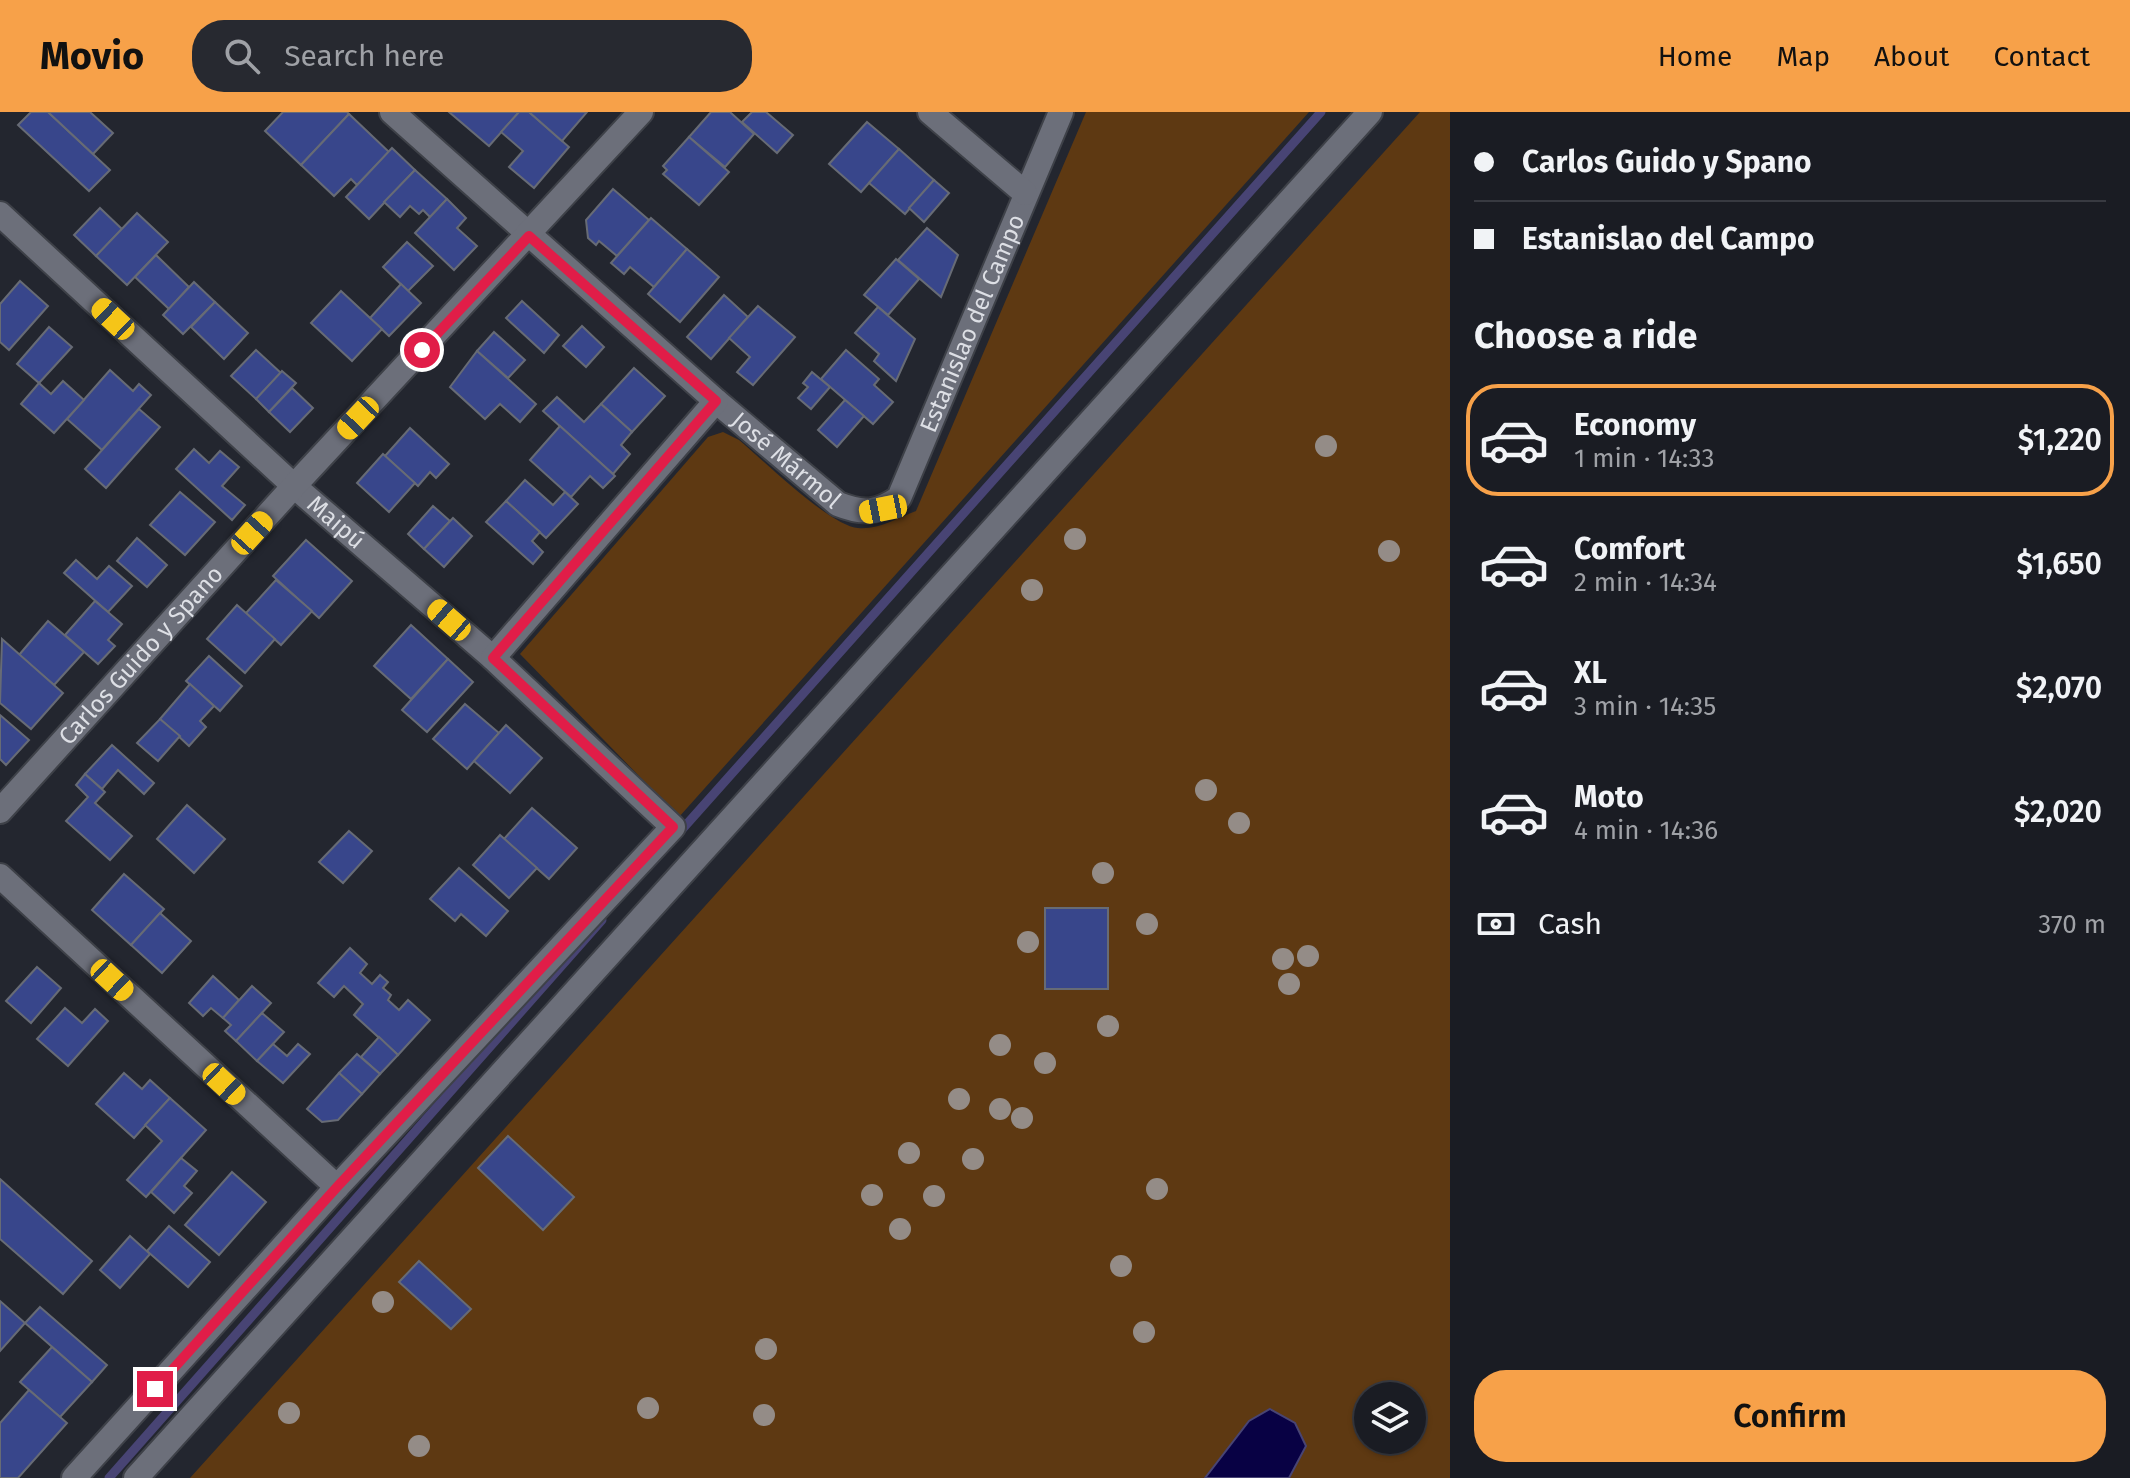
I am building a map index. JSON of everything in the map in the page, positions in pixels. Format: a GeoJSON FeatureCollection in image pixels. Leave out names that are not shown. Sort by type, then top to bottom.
{"type":"FeatureCollection","features":[{"type":"Feature","properties":{"kind":"street","name":"José Mármol"},"geometry":{"type":"LineString","coordinates":[[392,112],[716,401],[838,504],[861,513]]}},
{"type":"Feature","properties":{"kind":"street","name":"Carlos Guido y Spano"},"geometry":{"type":"LineString","coordinates":[[0,811],[294,486],[641,112]]}},
{"type":"Feature","properties":{"kind":"street"},"geometry":{"type":"LineString","coordinates":[[930,112],[1025,193]]}},
{"type":"Feature","properties":{"kind":"street","name":"Estanislao del Campo"},"geometry":{"type":"LineString","coordinates":[[861,513],[883,509],[899,498],[1061,112]]}},
{"type":"Feature","properties":{"kind":"street"},"geometry":{"type":"LineString","coordinates":[[136,1478],[1370,112]]}},
{"type":"Feature","properties":{"kind":"street","name":"Maipú"},"geometry":{"type":"LineString","coordinates":[[0,214],[294,486],[493,658],[673,827],[337,1187]]}},
{"type":"Feature","properties":{"kind":"street"},"geometry":{"type":"LineString","coordinates":[[493,658],[716,401]]}},
{"type":"Feature","properties":{"kind":"street"},"geometry":{"type":"LineString","coordinates":[[0,876],[337,1187],[74,1478]]}},
{"type":"Feature","properties":{"kind":"shaded area"},"geometry":{"type":"Polygon","coordinates":[[[1086,112],[1309,112],[679,817],[520,654],[708,437],[723,432],[739,440],[814,505],[846,524],[858,528],[873,527],[916,511],[1086,112]]]}},
{"type":"Feature","properties":{"kind":"shaded area"},"geometry":{"type":"Polygon","coordinates":[[[1420,112],[1450,112],[1450,1478],[190,1478],[1420,112]]]}},
{"type":"Feature","properties":{"kind":"shaded area"},"geometry":{"type":"Polygon","coordinates":[[[1270,1409],[1295,1423],[1306,1446],[1289,1478],[1205,1478],[1249,1421],[1270,1409]]]}},
{"type":"Feature","properties":{"kind":"building"},"geometry":{"type":"Polygon","coordinates":[[[31,112],[48,112],[110,170],[89,191],[18,125],[31,112]]]}},
{"type":"Feature","properties":{"kind":"building"},"geometry":{"type":"Polygon","coordinates":[[[48,112],[90,112],[113,133],[93,154],[48,112]]]}},
{"type":"Feature","properties":{"kind":"building"},"geometry":{"type":"Polygon","coordinates":[[[283,112],[349,114],[301,165],[265,131],[283,112]]]}},
{"type":"Feature","properties":{"kind":"building"},"geometry":{"type":"Polygon","coordinates":[[[449,112],[519,112],[489,146],[449,112]]]}},
{"type":"Feature","properties":{"kind":"building"},"geometry":{"type":"Polygon","coordinates":[[[519,112],[529,112],[569,147],[534,188],[509,167],[523,151],[501,132],[519,112]]]}},
{"type":"Feature","properties":{"kind":"building"},"geometry":{"type":"Polygon","coordinates":[[[529,112],[587,112],[562,141],[529,112]]]}},
{"type":"Feature","properties":{"kind":"building"},"geometry":{"type":"Polygon","coordinates":[[[711,112],[730,112],[754,134],[725,167],[689,137],[711,112]]]}},
{"type":"Feature","properties":{"kind":"building"},"geometry":{"type":"Polygon","coordinates":[[[752,112],[766,112],[793,135],[777,153],[742,122],[752,112]]]}},
{"type":"Feature","properties":{"kind":"building"},"geometry":{"type":"Polygon","coordinates":[[[349,114],[389,152],[357,185],[351,179],[334,196],[301,165],[349,114]]]}},
{"type":"Feature","properties":{"kind":"building"},"geometry":{"type":"Polygon","coordinates":[[[867,122],[899,149],[861,192],[829,164],[867,122]]]}},
{"type":"Feature","properties":{"kind":"building"},"geometry":{"type":"Polygon","coordinates":[[[689,137],[729,172],[699,205],[663,174],[667,170],[663,166],[689,137]]]}},
{"type":"Feature","properties":{"kind":"building"},"geometry":{"type":"Polygon","coordinates":[[[392,148],[415,170],[369,219],[346,197],[392,148]]]}},
{"type":"Feature","properties":{"kind":"building"},"geometry":{"type":"Polygon","coordinates":[[[899,149],[934,180],[905,214],[869,183],[899,149]]]}},
{"type":"Feature","properties":{"kind":"building"},"geometry":{"type":"Polygon","coordinates":[[[415,170],[447,199],[430,217],[423,210],[419,214],[410,206],[400,217],[384,202],[415,170]]]}},
{"type":"Feature","properties":{"kind":"building"},"geometry":{"type":"Polygon","coordinates":[[[934,180],[949,193],[924,222],[909,208],[934,180]]]}},
{"type":"Feature","properties":{"kind":"building"},"geometry":{"type":"Polygon","coordinates":[[[613,189],[649,220],[617,256],[599,241],[596,245],[588,238],[586,220],[613,189]]]}},
{"type":"Feature","properties":{"kind":"building"},"geometry":{"type":"Polygon","coordinates":[[[447,199],[466,218],[457,228],[477,246],[454,270],[415,233],[447,199]]]}},
{"type":"Feature","properties":{"kind":"building"},"geometry":{"type":"Polygon","coordinates":[[[100,208],[122,229],[96,256],[74,235],[100,208]]]}},
{"type":"Feature","properties":{"kind":"building"},"geometry":{"type":"Polygon","coordinates":[[[137,213],[168,242],[127,285],[96,256],[137,213]]]}},
{"type":"Feature","properties":{"kind":"building"},"geometry":{"type":"Polygon","coordinates":[[[651,218],[687,249],[654,287],[630,267],[624,274],[611,263],[651,218]]]}},
{"type":"Feature","properties":{"kind":"building"},"geometry":{"type":"Polygon","coordinates":[[[927,228],[958,255],[941,297],[898,260],[927,228]]]}},
{"type":"Feature","properties":{"kind":"building"},"geometry":{"type":"Polygon","coordinates":[[[407,242],[433,266],[408,291],[383,267],[407,242]]]}},
{"type":"Feature","properties":{"kind":"building"},"geometry":{"type":"Polygon","coordinates":[[[687,249],[719,277],[680,322],[648,294],[687,249]]]}},
{"type":"Feature","properties":{"kind":"building"},"geometry":{"type":"Polygon","coordinates":[[[156,255],[189,287],[169,309],[135,277],[156,255]]]}},
{"type":"Feature","properties":{"kind":"building"},"geometry":{"type":"Polygon","coordinates":[[[896,259],[919,279],[888,315],[864,295],[896,259]]]}},
{"type":"Feature","properties":{"kind":"building"},"geometry":{"type":"Polygon","coordinates":[[[20,281],[48,306],[9,350],[0,342],[0,304],[20,281]]]}},
{"type":"Feature","properties":{"kind":"building"},"geometry":{"type":"Polygon","coordinates":[[[194,282],[215,302],[183,334],[163,315],[194,282]]]}},
{"type":"Feature","properties":{"kind":"building"},"geometry":{"type":"Polygon","coordinates":[[[401,284],[421,303],[389,336],[370,318],[401,284]]]}},
{"type":"Feature","properties":{"kind":"building"},"geometry":{"type":"Polygon","coordinates":[[[341,291],[382,329],[352,361],[311,323],[341,291]]]}},
{"type":"Feature","properties":{"kind":"building"},"geometry":{"type":"Polygon","coordinates":[[[724,295],[748,317],[711,359],[687,337],[724,295]]]}},
{"type":"Feature","properties":{"kind":"building"},"geometry":{"type":"Polygon","coordinates":[[[522,301],[559,335],[544,353],[506,318],[522,301]]]}},
{"type":"Feature","properties":{"kind":"building"},"geometry":{"type":"Polygon","coordinates":[[[215,302],[248,333],[224,359],[191,327],[215,302]]]}},
{"type":"Feature","properties":{"kind":"building"},"geometry":{"type":"Polygon","coordinates":[[[758,306],[795,337],[753,385],[737,372],[750,357],[729,338],[758,306]]]}},
{"type":"Feature","properties":{"kind":"building"},"geometry":{"type":"Polygon","coordinates":[[[878,307],[915,339],[896,381],[874,361],[879,354],[855,333],[878,307]]]}},
{"type":"Feature","properties":{"kind":"building"},"geometry":{"type":"Polygon","coordinates":[[[582,326],[604,347],[586,367],[563,346],[582,326]]]}},
{"type":"Feature","properties":{"kind":"building"},"geometry":{"type":"Polygon","coordinates":[[[49,327],[72,347],[39,383],[17,364],[49,327]]]}},
{"type":"Feature","properties":{"kind":"building"},"geometry":{"type":"Polygon","coordinates":[[[494,332],[525,360],[508,378],[477,351],[494,332]]]}},
{"type":"Feature","properties":{"kind":"building"},"geometry":{"type":"Polygon","coordinates":[[[256,350],[281,373],[256,399],[231,376],[256,350]]]}},
{"type":"Feature","properties":{"kind":"building"},"geometry":{"type":"Polygon","coordinates":[[[846,350],[879,379],[874,385],[893,402],[873,424],[821,379],[846,350]]]}},
{"type":"Feature","properties":{"kind":"building"},"geometry":{"type":"Polygon","coordinates":[[[477,351],[536,404],[520,422],[500,404],[485,419],[450,387],[477,351]]]}},
{"type":"Feature","properties":{"kind":"building"},"geometry":{"type":"Polygon","coordinates":[[[634,368],[665,396],[632,432],[601,404],[634,368]]]}},
{"type":"Feature","properties":{"kind":"building"},"geometry":{"type":"Polygon","coordinates":[[[110,370],[133,391],[139,384],[151,395],[102,450],[67,419],[110,370]]]}},
{"type":"Feature","properties":{"kind":"building"},"geometry":{"type":"Polygon","coordinates":[[[282,371],[296,383],[269,412],[256,399],[282,371]]]}},
{"type":"Feature","properties":{"kind":"building"},"geometry":{"type":"Polygon","coordinates":[[[812,372],[830,387],[811,409],[798,398],[808,387],[803,383],[812,372]]]}},
{"type":"Feature","properties":{"kind":"building"},"geometry":{"type":"Polygon","coordinates":[[[63,381],[84,400],[54,433],[21,404],[39,383],[51,394],[63,381]]]}},
{"type":"Feature","properties":{"kind":"building"},"geometry":{"type":"Polygon","coordinates":[[[292,388],[313,408],[290,432],[269,412],[292,388]]]}},
{"type":"Feature","properties":{"kind":"building"},"geometry":{"type":"Polygon","coordinates":[[[557,397],[584,422],[601,404],[632,432],[621,445],[630,454],[613,474],[543,411],[557,397]]]}},
{"type":"Feature","properties":{"kind":"building"},"geometry":{"type":"Polygon","coordinates":[[[845,400],[864,416],[837,447],[818,430],[845,400]]]}},
{"type":"Feature","properties":{"kind":"building"},"geometry":{"type":"Polygon","coordinates":[[[139,409],[160,427],[106,488],[85,469],[139,409]]]}},
{"type":"Feature","properties":{"kind":"building"},"geometry":{"type":"Polygon","coordinates":[[[560,426],[615,476],[603,488],[590,476],[571,497],[530,460],[560,426]]]}},
{"type":"Feature","properties":{"kind":"building"},"geometry":{"type":"Polygon","coordinates":[[[410,428],[449,464],[436,478],[430,472],[418,486],[385,456],[410,428]]]}},
{"type":"Feature","properties":{"kind":"building"},"geometry":{"type":"Polygon","coordinates":[[[194,449],[209,463],[220,451],[239,467],[222,486],[245,505],[232,520],[176,469],[194,449]]]}},
{"type":"Feature","properties":{"kind":"building"},"geometry":{"type":"Polygon","coordinates":[[[383,454],[415,483],[389,512],[357,483],[383,454]]]}},
{"type":"Feature","properties":{"kind":"building"},"geometry":{"type":"Polygon","coordinates":[[[525,480],[553,505],[565,492],[578,504],[546,538],[506,501],[525,480]]]}},
{"type":"Feature","properties":{"kind":"building"},"geometry":{"type":"Polygon","coordinates":[[[180,492],[215,522],[185,555],[150,525],[180,492]]]}},
{"type":"Feature","properties":{"kind":"building"},"geometry":{"type":"Polygon","coordinates":[[[506,501],[540,532],[532,541],[543,552],[533,564],[486,522],[506,501]]]}},
{"type":"Feature","properties":{"kind":"building"},"geometry":{"type":"Polygon","coordinates":[[[433,506],[450,521],[424,549],[408,534],[433,506]]]}},
{"type":"Feature","properties":{"kind":"building"},"geometry":{"type":"Polygon","coordinates":[[[453,518],[472,536],[444,567],[424,549],[453,518]]]}},
{"type":"Feature","properties":{"kind":"building"},"geometry":{"type":"Polygon","coordinates":[[[137,538],[167,565],[147,587],[117,561],[137,538]]]}},
{"type":"Feature","properties":{"kind":"building"},"geometry":{"type":"Polygon","coordinates":[[[306,540],[352,581],[319,618],[273,576],[306,540]]]}},
{"type":"Feature","properties":{"kind":"building"},"geometry":{"type":"Polygon","coordinates":[[[76,560],[97,579],[109,566],[132,586],[108,612],[64,573],[76,560]]]}},
{"type":"Feature","properties":{"kind":"building"},"geometry":{"type":"Polygon","coordinates":[[[276,580],[312,611],[281,645],[246,613],[276,580]]]}},
{"type":"Feature","properties":{"kind":"building"},"geometry":{"type":"Polygon","coordinates":[[[95,601],[122,624],[108,640],[115,646],[98,664],[65,635],[95,601]]]}},
{"type":"Feature","properties":{"kind":"building"},"geometry":{"type":"Polygon","coordinates":[[[237,605],[275,639],[245,673],[207,639],[237,605]]]}},
{"type":"Feature","properties":{"kind":"building"},"geometry":{"type":"Polygon","coordinates":[[[48,621],[84,652],[54,685],[19,655],[48,621]]]}},
{"type":"Feature","properties":{"kind":"building"},"geometry":{"type":"Polygon","coordinates":[[[411,625],[448,659],[411,699],[374,666],[411,625]]]}},
{"type":"Feature","properties":{"kind":"building"},"geometry":{"type":"Polygon","coordinates":[[[2,639],[63,693],[31,729],[0,703],[2,639]]]}},
{"type":"Feature","properties":{"kind":"building"},"geometry":{"type":"Polygon","coordinates":[[[209,656],[242,686],[220,711],[186,681],[209,656]]]}},
{"type":"Feature","properties":{"kind":"building"},"geometry":{"type":"Polygon","coordinates":[[[448,659],[473,682],[427,732],[402,710],[448,659]]]}},
{"type":"Feature","properties":{"kind":"building"},"geometry":{"type":"Polygon","coordinates":[[[190,684],[214,706],[200,721],[206,727],[189,746],[160,719],[190,684]]]}},
{"type":"Feature","properties":{"kind":"building"},"geometry":{"type":"Polygon","coordinates":[[[465,704],[499,733],[467,769],[433,739],[465,704]]]}},
{"type":"Feature","properties":{"kind":"building"},"geometry":{"type":"Polygon","coordinates":[[[0,715],[29,740],[6,765],[0,759],[0,715]]]}},
{"type":"Feature","properties":{"kind":"building"},"geometry":{"type":"Polygon","coordinates":[[[160,719],[180,736],[158,761],[137,743],[160,719]]]}},
{"type":"Feature","properties":{"kind":"building"},"geometry":{"type":"Polygon","coordinates":[[[506,725],[542,758],[510,793],[474,761],[506,725]]]}},
{"type":"Feature","properties":{"kind":"building"},"geometry":{"type":"Polygon","coordinates":[[[112,745],[154,783],[144,794],[118,770],[102,789],[85,774],[112,745]]]}},
{"type":"Feature","properties":{"kind":"building"},"geometry":{"type":"Polygon","coordinates":[[[85,774],[105,792],[95,803],[132,836],[110,860],[66,821],[88,797],[76,785],[85,774]]]}},
{"type":"Feature","properties":{"kind":"building"},"geometry":{"type":"Polygon","coordinates":[[[187,805],[225,839],[194,873],[157,839],[187,805]]]}},
{"type":"Feature","properties":{"kind":"building"},"geometry":{"type":"Polygon","coordinates":[[[532,808],[577,848],[549,879],[504,839],[532,808]]]}},
{"type":"Feature","properties":{"kind":"building"},"geometry":{"type":"Polygon","coordinates":[[[349,831],[372,851],[343,883],[319,862],[349,831]]]}},
{"type":"Feature","properties":{"kind":"building"},"geometry":{"type":"Polygon","coordinates":[[[500,835],[537,868],[509,898],[473,865],[500,835]]]}},
{"type":"Feature","properties":{"kind":"building"},"geometry":{"type":"Polygon","coordinates":[[[459,868],[508,911],[486,936],[461,914],[455,921],[430,899],[459,868]]]}},
{"type":"Feature","properties":{"kind":"building"},"geometry":{"type":"Polygon","coordinates":[[[124,874],[164,909],[131,945],[92,910],[124,874]]]}},
{"type":"Feature","properties":{"kind":"building"},"geometry":{"type":"Polygon","coordinates":[[[1045,908],[1108,908],[1108,989],[1045,989],[1045,908]]]}},
{"type":"Feature","properties":{"kind":"building"},"geometry":{"type":"Polygon","coordinates":[[[160,913],[191,941],[162,973],[131,945],[160,913]]]}},
{"type":"Feature","properties":{"kind":"building"},"geometry":{"type":"Polygon","coordinates":[[[350,948],[367,964],[360,973],[372,984],[380,975],[388,982],[383,988],[391,995],[388,1000],[399,1010],[408,1000],[430,1020],[398,1055],[354,1015],[363,1004],[344,986],[334,997],[318,983],[350,948]]]}},
{"type":"Feature","properties":{"kind":"building"},"geometry":{"type":"Polygon","coordinates":[[[37,967],[61,988],[31,1023],[6,1001],[37,967]]]}},
{"type":"Feature","properties":{"kind":"building"},"geometry":{"type":"Polygon","coordinates":[[[213,976],[239,1000],[223,1018],[211,1008],[203,1016],[189,1003],[213,976]]]}},
{"type":"Feature","properties":{"kind":"building"},"geometry":{"type":"Polygon","coordinates":[[[252,986],[271,1003],[236,1041],[225,1031],[231,1025],[223,1018],[252,986]]]}},
{"type":"Feature","properties":{"kind":"building"},"geometry":{"type":"Polygon","coordinates":[[[65,1008],[82,1023],[95,1009],[108,1021],[68,1066],[37,1039],[65,1008]]]}},
{"type":"Feature","properties":{"kind":"building"},"geometry":{"type":"Polygon","coordinates":[[[262,1013],[284,1032],[257,1061],[236,1041],[262,1013]]]}},
{"type":"Feature","properties":{"kind":"building"},"geometry":{"type":"Polygon","coordinates":[[[379,1037],[398,1055],[380,1074],[361,1057],[379,1037]]]}},
{"type":"Feature","properties":{"kind":"building"},"geometry":{"type":"Polygon","coordinates":[[[273,1044],[287,1056],[298,1044],[310,1054],[283,1083],[257,1061],[273,1044]]]}},
{"type":"Feature","properties":{"kind":"building"},"geometry":{"type":"Polygon","coordinates":[[[357,1054],[380,1074],[362,1094],[339,1073],[357,1054]]]}},
{"type":"Feature","properties":{"kind":"building"},"geometry":{"type":"Polygon","coordinates":[[[124,1073],[142,1089],[150,1080],[170,1098],[134,1138],[96,1104],[124,1073]]]}},
{"type":"Feature","properties":{"kind":"building"},"geometry":{"type":"Polygon","coordinates":[[[339,1073],[362,1094],[338,1120],[322,1122],[307,1109],[339,1073]]]}},
{"type":"Feature","properties":{"kind":"building"},"geometry":{"type":"Polygon","coordinates":[[[170,1098],[206,1130],[146,1197],[127,1180],[162,1141],[145,1125],[170,1098]]]}},
{"type":"Feature","properties":{"kind":"building"},"geometry":{"type":"Polygon","coordinates":[[[508,1136],[574,1197],[543,1230],[478,1168],[508,1136]]]}},
{"type":"Feature","properties":{"kind":"building"},"geometry":{"type":"Polygon","coordinates":[[[181,1158],[197,1171],[184,1186],[192,1193],[174,1213],[151,1192],[181,1158]]]}},
{"type":"Feature","properties":{"kind":"building"},"geometry":{"type":"Polygon","coordinates":[[[232,1172],[266,1202],[219,1255],[185,1225],[232,1172]]]}},
{"type":"Feature","properties":{"kind":"building"},"geometry":{"type":"Polygon","coordinates":[[[0,1179],[92,1261],[63,1294],[0,1239],[0,1179]]]}},
{"type":"Feature","properties":{"kind":"building"},"geometry":{"type":"Polygon","coordinates":[[[169,1226],[210,1262],[188,1287],[147,1251],[169,1226]]]}},
{"type":"Feature","properties":{"kind":"building"},"geometry":{"type":"Polygon","coordinates":[[[130,1236],[150,1254],[120,1288],[100,1270],[130,1236]]]}},
{"type":"Feature","properties":{"kind":"building"},"geometry":{"type":"Polygon","coordinates":[[[419,1261],[471,1309],[451,1329],[399,1282],[419,1261]]]}},
{"type":"Feature","properties":{"kind":"building"},"geometry":{"type":"Polygon","coordinates":[[[0,1301],[25,1323],[0,1351],[0,1301]]]}},
{"type":"Feature","properties":{"kind":"building"},"geometry":{"type":"Polygon","coordinates":[[[40,1307],[107,1365],[92,1382],[25,1323],[40,1307]]]}},
{"type":"Feature","properties":{"kind":"building"},"geometry":{"type":"Polygon","coordinates":[[[52,1347],[92,1382],[60,1417],[20,1382],[52,1347]]]}},
{"type":"Feature","properties":{"kind":"building"},"geometry":{"type":"Polygon","coordinates":[[[29,1390],[67,1423],[18,1478],[0,1478],[0,1423],[29,1390]]]}},
{"type":"Feature","properties":{"kind":"waterway"},"geometry":{"type":"LineString","coordinates":[[678,834],[1321,112]]}},
{"type":"Feature","properties":{"kind":"waterway"},"geometry":{"type":"LineString","coordinates":[[109,1478],[602,920]]}},
{"type":"Feature","properties":{"kind":"route"},"geometry":{"type":"LineString","coordinates":[[155,1389],[337,1187],[673,827],[493,658],[716,401],[529,236],[422,350]]}}]}
